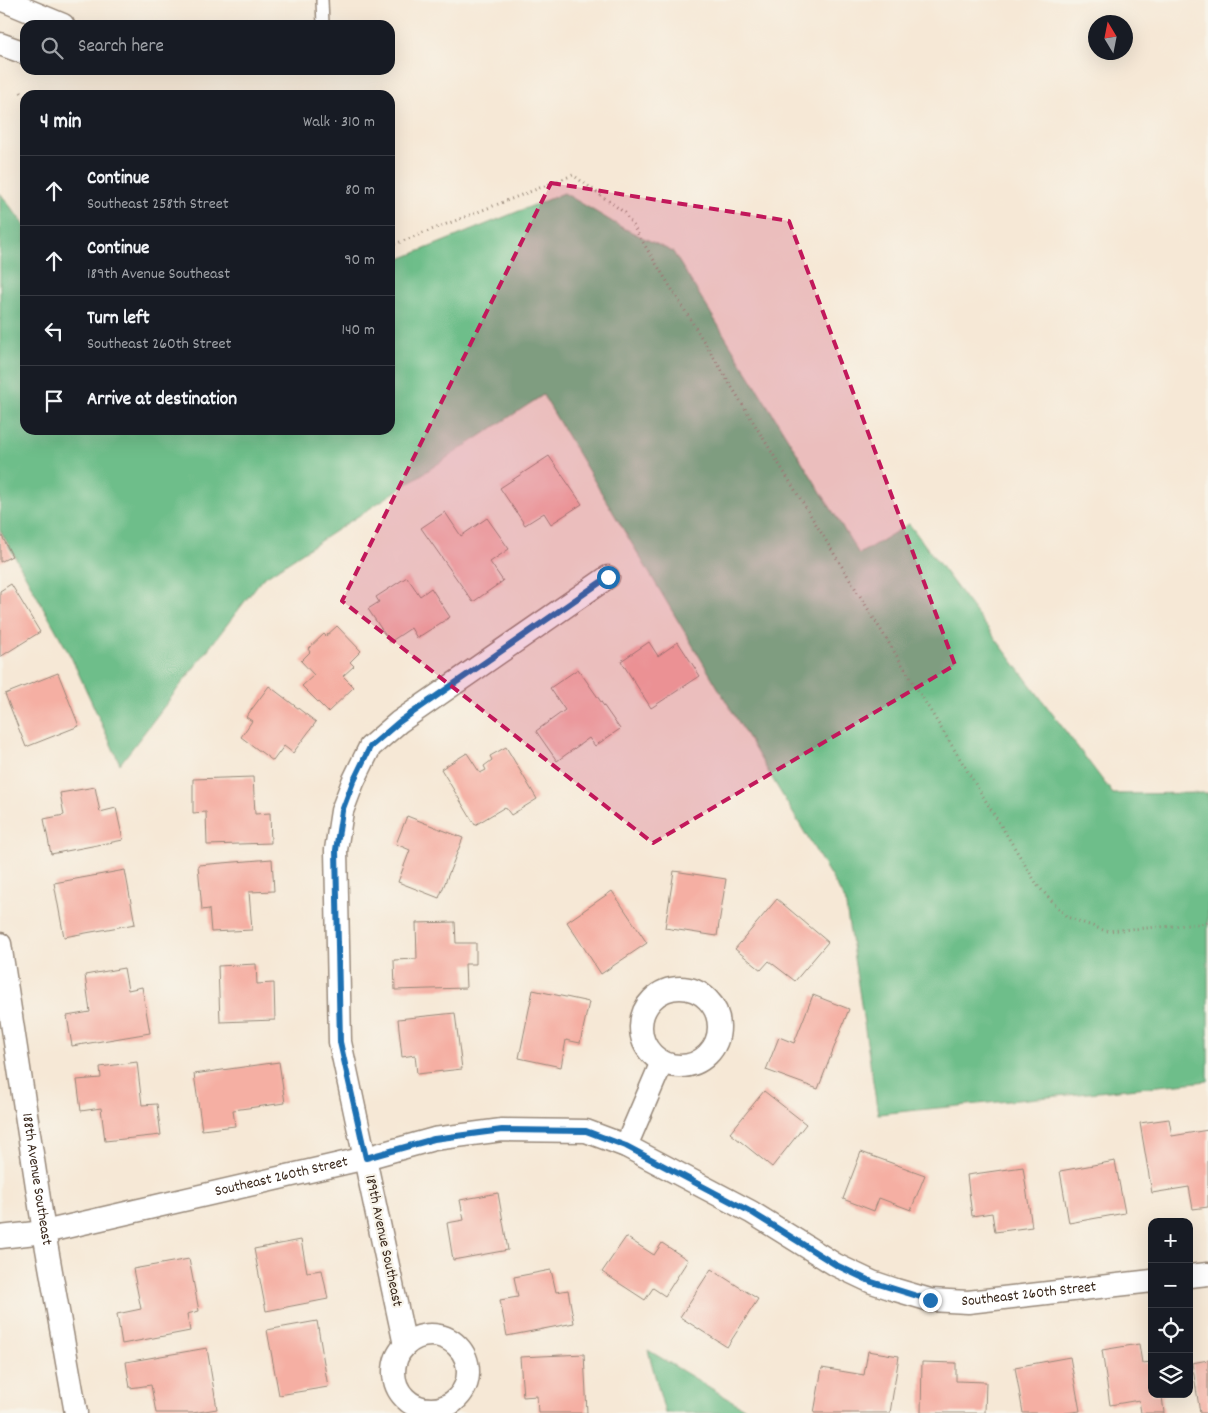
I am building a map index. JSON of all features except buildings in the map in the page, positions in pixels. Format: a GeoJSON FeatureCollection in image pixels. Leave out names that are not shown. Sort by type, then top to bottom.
{"type":"FeatureCollection","features":[{"type":"Feature","properties":{"kind":"street"},"geometry":{"type":"LineString","coordinates":[[3,0],[51,20]]}},
{"type":"Feature","properties":{"kind":"street"},"geometry":{"type":"LineString","coordinates":[[0,44],[20,51]]}},
{"type":"Feature","properties":{"kind":"street","name":"189th Avenue Southeast"},"geometry":{"type":"LineString","coordinates":[[405,1345],[340,1042],[336,850],[342,811],[353,782],[370,747],[399,722],[608,577]]}},
{"type":"Feature","properties":{"kind":"street","name":"188th Avenue Southeast"},"geometry":{"type":"LineString","coordinates":[[0,944],[44,1232],[76,1413]]}},
{"type":"Feature","properties":{"kind":"street"},"geometry":{"type":"LineString","coordinates":[[626,1146],[662,1062]]}},
{"type":"Feature","properties":{"kind":"street","name":"Southeast 260th Street"},"geometry":{"type":"LineString","coordinates":[[0,1237],[44,1232],[366,1158],[434,1139],[502,1130],[586,1131],[626,1146],[751,1212],[836,1265],[872,1282],[930,1300],[968,1302],[1148,1281]]}},
{"type":"Feature","properties":{"kind":"street"},"geometry":{"type":"LineString","coordinates":[[1193,1276],[1208,1274]]}},
{"type":"Feature","properties":{"kind":"lane"},"geometry":{"type":"LineString","coordinates":[[322,0],[323,20]]}},
{"type":"Feature","properties":{"kind":"path"},"geometry":{"type":"LineString","coordinates":[[395,244],[572,175],[625,213],[1038,886],[1067,916],[1106,931],[1208,922]]}},
{"type":"Feature","properties":{"kind":"highlighted area"},"geometry":{"type":"Polygon","coordinates":[[[551,183],[789,221],[955,665],[653,843],[342,601],[551,183]]]}},
{"type":"Feature","properties":{"kind":"green space"},"geometry":{"type":"Polygon","coordinates":[[[0,193],[20,219],[20,435],[395,435],[395,261],[564,193],[621,227],[673,252],[859,554],[909,524],[1113,794],[1208,793],[1208,1081],[878,1114],[845,900],[543,395],[262,579],[120,764],[71,657],[0,530],[0,193]]]}},
{"type":"Feature","properties":{"kind":"green space"},"geometry":{"type":"Polygon","coordinates":[[[648,1350],[752,1413],[665,1413],[648,1350]]]}},
{"type":"Feature","properties":{"kind":"route"},"geometry":{"type":"LineString","coordinates":[[608,577],[399,722],[370,747],[353,782],[342,811],[336,850],[340,1042],[366,1158],[434,1139],[502,1130],[586,1131],[626,1146],[751,1212],[836,1265],[872,1282],[930,1300]]}}]}
